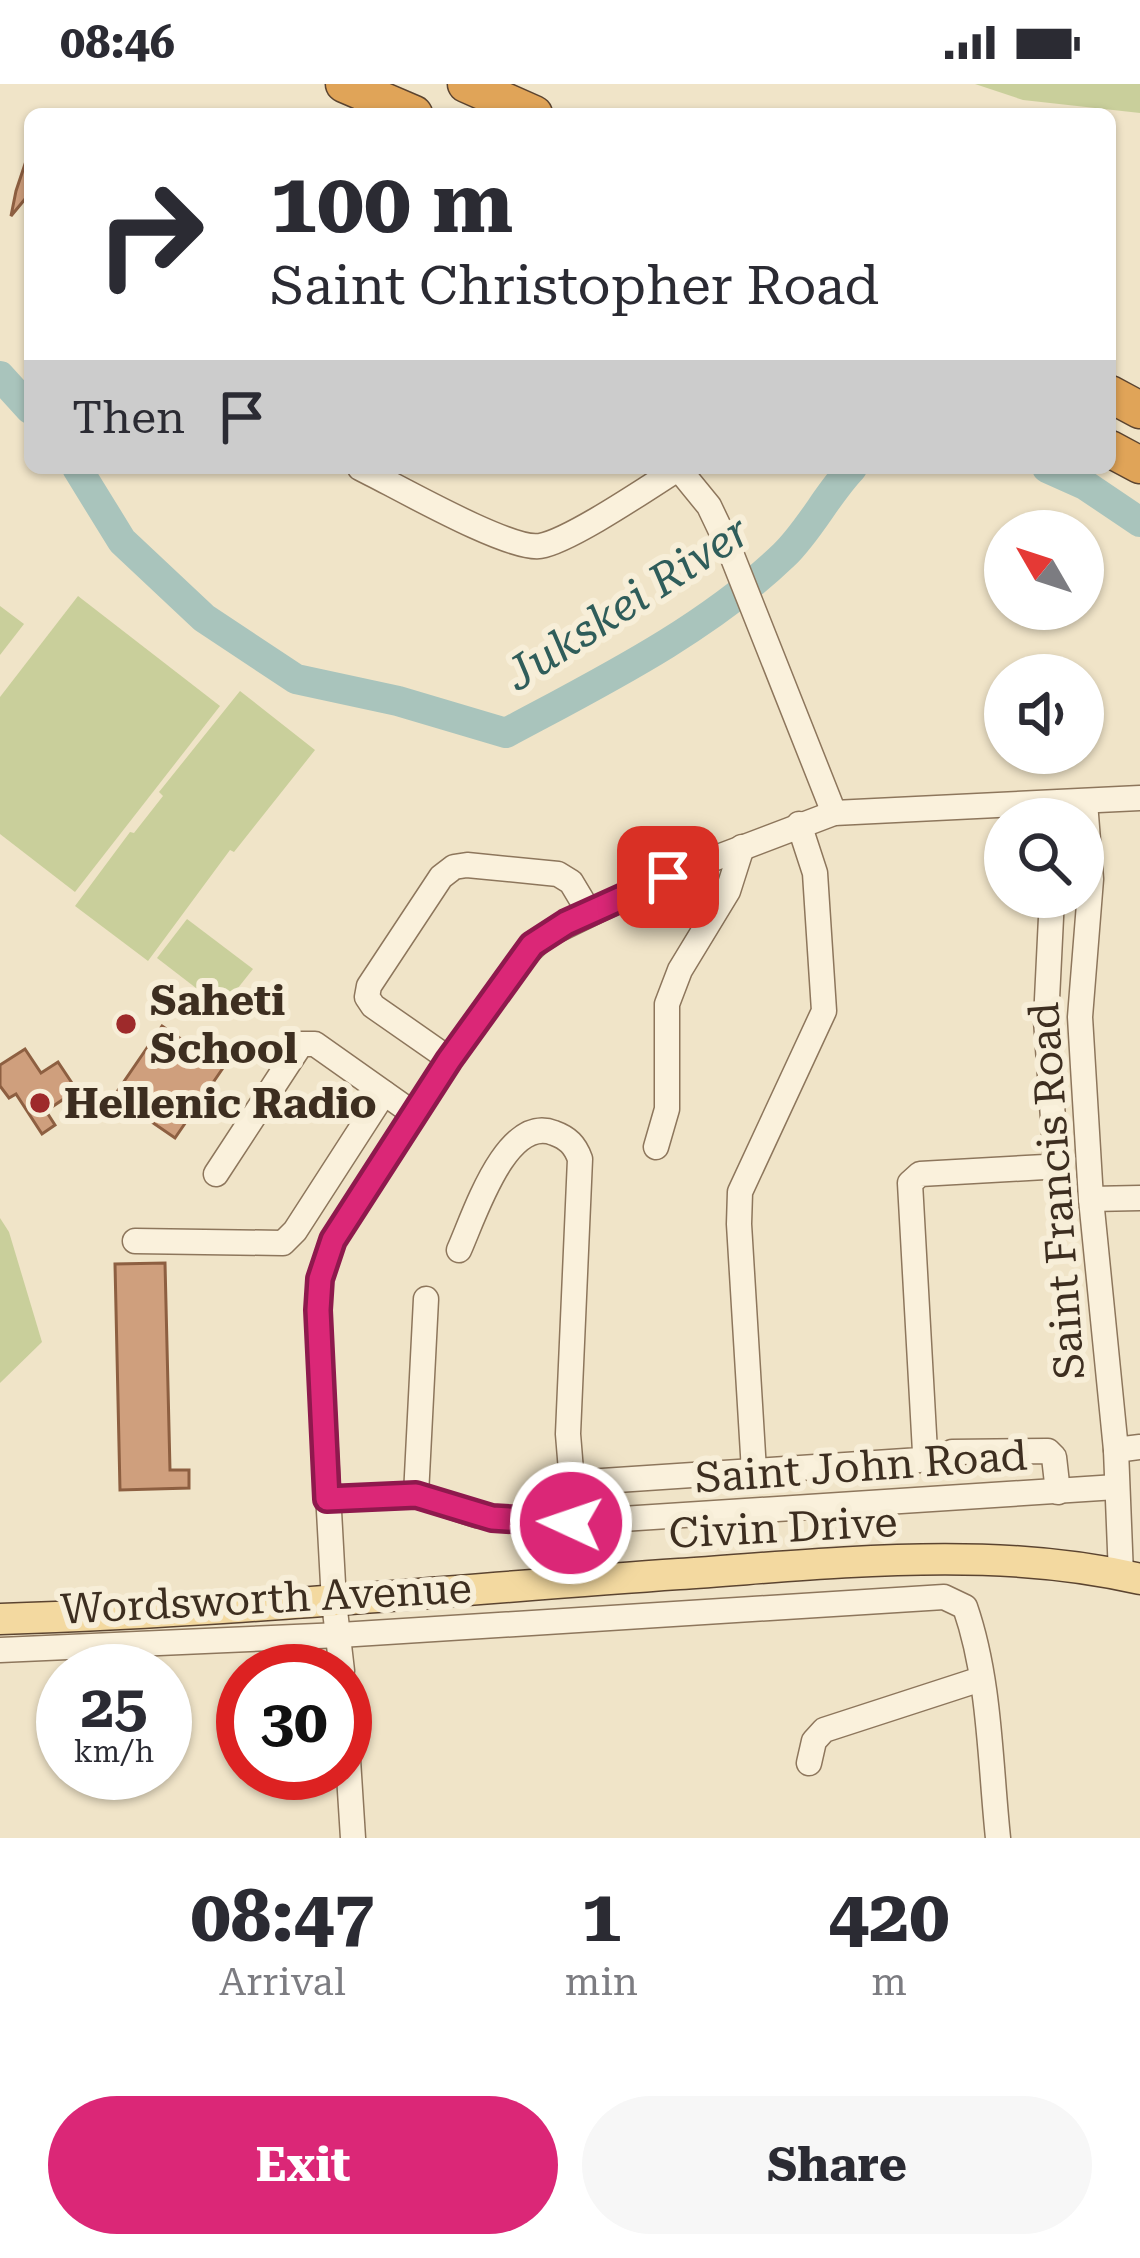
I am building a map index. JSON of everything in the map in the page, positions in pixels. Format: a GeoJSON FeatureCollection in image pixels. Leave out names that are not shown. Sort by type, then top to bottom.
{"type":"FeatureCollection","features":[{"type":"Feature","properties":{"kind":"highway"},"geometry":{"type":"LineString","coordinates":[[344,84],[400,108]]}},
{"type":"Feature","properties":{"kind":"highway"},"geometry":{"type":"LineString","coordinates":[[466,84],[520,108]]}},
{"type":"Feature","properties":{"kind":"main road","name":"Civin Drive"},"geometry":{"type":"LineString","coordinates":[[0,1619],[334,1602],[580,1581],[929,1561],[981,1560],[1131,1577]]}},
{"type":"Feature","properties":{"kind":"street"},"geometry":{"type":"LineString","coordinates":[[372,474],[507,539],[538,547],[669,474]]}},
{"type":"Feature","properties":{"kind":"street"},"geometry":{"type":"LineString","coordinates":[[684,474],[709,506],[729,548],[835,813]]}},
{"type":"Feature","properties":{"kind":"street"},"geometry":{"type":"LineString","coordinates":[[1104,801],[1140,798]]}},
{"type":"Feature","properties":{"kind":"street"},"geometry":{"type":"LineString","coordinates":[[340,1644],[327,1499],[320,1279],[333,1240],[449,1060],[532,945],[589,912],[799,824],[835,813],[984,806]]}},
{"type":"Feature","properties":{"kind":"street"},"geometry":{"type":"LineString","coordinates":[[754,1471],[740,1192],[824,1011],[815,872],[799,824]]}},
{"type":"Feature","properties":{"kind":"street"},"geometry":{"type":"LineString","coordinates":[[656,1147],[667,1109],[667,1004],[680,970],[718,910],[742,847]]}},
{"type":"Feature","properties":{"kind":"street"},"geometry":{"type":"LineString","coordinates":[[449,1060],[367,997],[369,986],[441,877],[454,867],[467,865],[558,874],[571,881],[589,912]]}},
{"type":"Feature","properties":{"kind":"street"},"geometry":{"type":"LineString","coordinates":[[572,1483],[922,1459],[910,1184],[920,1174],[1045,1167],[1056,1161],[1046,1020],[1051,918]]}},
{"type":"Feature","properties":{"kind":"street","name":"Saint Francis Road"},"geometry":{"type":"LineString","coordinates":[[1087,918],[1081,1017],[1090,1199],[1128,1449],[1116,1487],[1131,1577]]}},
{"type":"Feature","properties":{"kind":"street"},"geometry":{"type":"LineString","coordinates":[[216,1174],[302,1044],[315,1044],[414,1114]]}},
{"type":"Feature","properties":{"kind":"street"},"geometry":{"type":"LineString","coordinates":[[134,1241],[283,1244],[384,1093]]}},
{"type":"Feature","properties":{"kind":"street"},"geometry":{"type":"LineString","coordinates":[[459,1250],[493,1176],[523,1134],[543,1130],[572,1143],[580,1159],[568,1434],[571,1523]]}},
{"type":"Feature","properties":{"kind":"street"},"geometry":{"type":"LineString","coordinates":[[1090,1199],[1140,1198]]}},
{"type":"Feature","properties":{"kind":"street"},"geometry":{"type":"LineString","coordinates":[[416,1495],[426,1299]]}},
{"type":"Feature","properties":{"kind":"street"},"geometry":{"type":"LineString","coordinates":[[952,1452],[1048,1451],[1054,1457],[1058,1492]]}},
{"type":"Feature","properties":{"kind":"street","name":"Saint John Road"},"geometry":{"type":"LineString","coordinates":[[327,1499],[416,1495],[492,1518],[571,1523],[1116,1487]]}},
{"type":"Feature","properties":{"kind":"street","name":"Wordsworth Avenue"},"geometry":{"type":"LineString","coordinates":[[0,1650],[340,1635],[944,1597],[965,1607],[981,1678]]}},
{"type":"Feature","properties":{"kind":"street"},"geometry":{"type":"LineString","coordinates":[[809,1763],[814,1741],[824,1730],[981,1678],[998,1838]]}},
{"type":"Feature","properties":{"kind":"street"},"geometry":{"type":"LineString","coordinates":[[351,1800],[353,1838]]}},
{"type":"Feature","properties":{"kind":"green space"},"geometry":{"type":"Polygon","coordinates":[[[975,84],[1140,84],[1140,113],[1023,100],[975,84]]]}},
{"type":"Feature","properties":{"kind":"green space"},"geometry":{"type":"Polygon","coordinates":[[[78,596],[220,706],[75,892],[0,834],[0,697],[78,596]]]}},
{"type":"Feature","properties":{"kind":"green space"},"geometry":{"type":"Polygon","coordinates":[[[0,606],[24,624],[0,655],[0,606]]]}},
{"type":"Feature","properties":{"kind":"green space"},"geometry":{"type":"Polygon","coordinates":[[[240,691],[315,750],[234,852],[230,850],[148,961],[75,906],[240,691]]]}},
{"type":"Feature","properties":{"kind":"green space"},"geometry":{"type":"Polygon","coordinates":[[[187,919],[253,969],[222,1008],[157,958],[187,919]]]}},
{"type":"Feature","properties":{"kind":"green space"},"geometry":{"type":"Polygon","coordinates":[[[0,1218],[9,1232],[42,1342],[0,1383],[0,1218]]]}},
{"type":"Feature","properties":{"kind":"building"},"geometry":{"type":"Polygon","coordinates":[[[24,167],[24,200],[11,216],[24,167]]]}},
{"type":"Feature","properties":{"kind":"building"},"geometry":{"type":"Polygon","coordinates":[[[162,1026],[223,1068],[175,1138],[114,1096],[162,1026]]]}},
{"type":"Feature","properties":{"kind":"building","name":"Hellenic Radio"},"geometry":{"type":"Polygon","coordinates":[[[25,1049],[41,1073],[58,1062],[72,1083],[66,1087],[71,1094],[46,1111],[55,1125],[42,1134],[16,1094],[9,1098],[0,1086],[0,1065],[25,1049]]]}},
{"type":"Feature","properties":{"kind":"building"},"geometry":{"type":"Polygon","coordinates":[[[165,1263],[170,1470],[189,1470],[189,1488],[120,1490],[115,1264],[165,1263]]]}},
{"type":"Feature","properties":{"kind":"waterway","name":"Jukskei River"},"geometry":{"type":"LineString","coordinates":[[0,376],[24,402]]}},
{"type":"Feature","properties":{"kind":"waterway","name":"Jukskei River"},"geometry":{"type":"LineString","coordinates":[[81,474],[122,541],[204,618],[296,679],[398,701],[506,733],[651,653],[754,582],[793,545],[847,474]]}},
{"type":"Feature","properties":{"kind":"waterway","name":"Jukskei River"},"geometry":{"type":"LineString","coordinates":[[1060,474],[1140,522]]}},
{"type":"Feature","properties":{"kind":"place","name":"Saheti School"},"geometry":{"type":"Point","coordinates":[126,1024]}},
{"type":"Feature","properties":{"kind":"place","name":"Hellenic Radio"},"geometry":{"type":"Point","coordinates":[40,1103]}},
{"type":"Feature","properties":{"kind":"route"},"geometry":{"type":"LineString","coordinates":[[571,1523],[492,1518],[416,1495],[327,1499],[320,1279],[333,1240],[449,1060],[532,945],[566,923],[668,877]]}}]}
